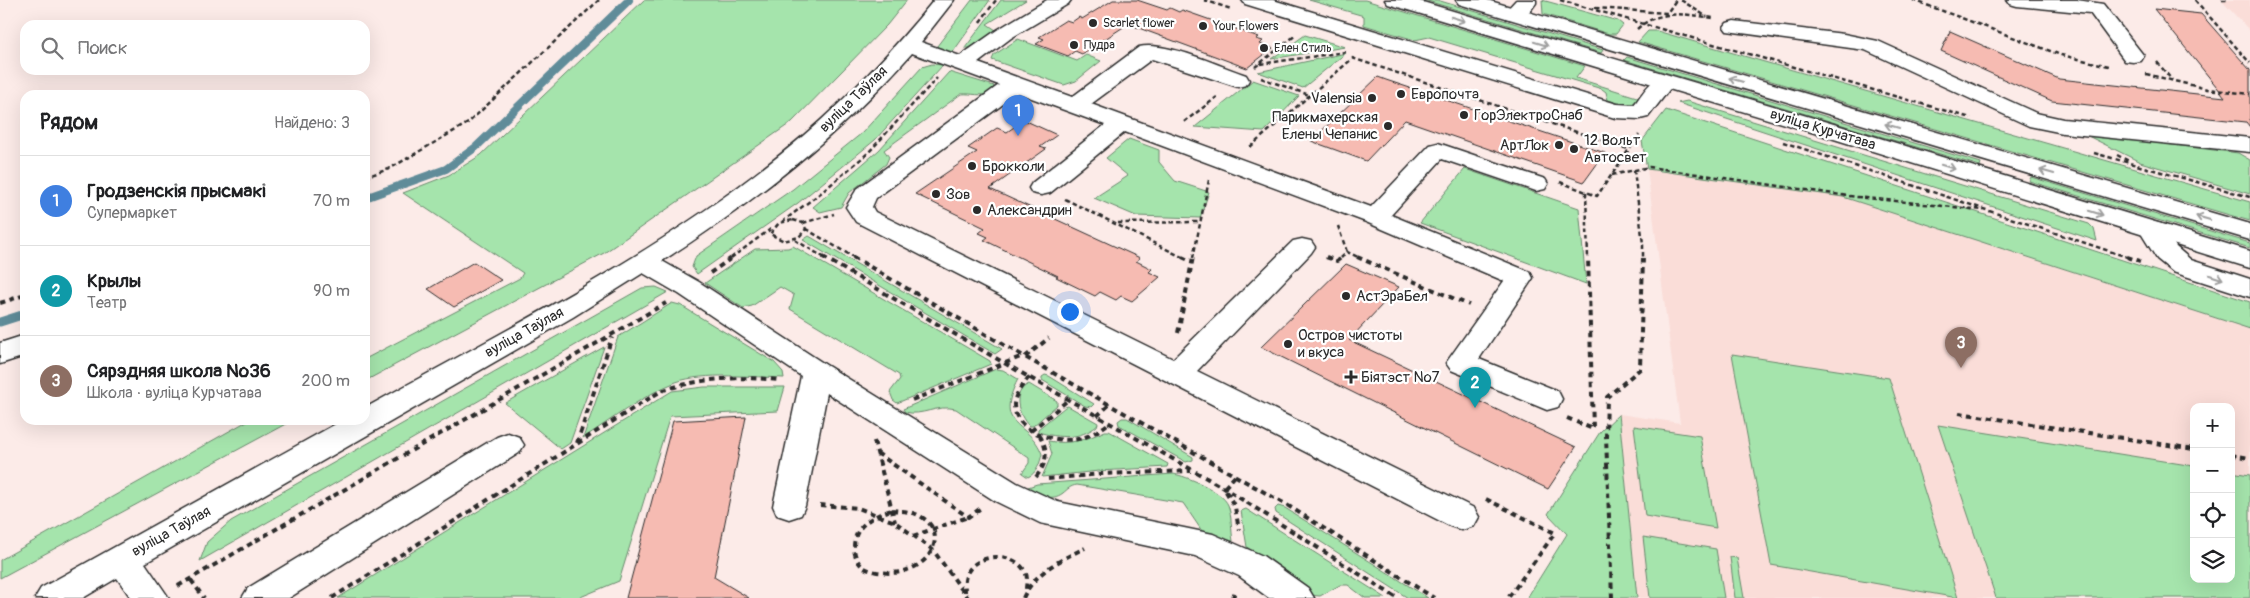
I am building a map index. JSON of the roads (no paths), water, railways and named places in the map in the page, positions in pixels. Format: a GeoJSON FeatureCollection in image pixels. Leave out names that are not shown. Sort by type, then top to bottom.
{"type":"FeatureCollection","features":[{"type":"Feature","properties":{"kind":"main road","name":"вуліца Таўлая"},"geometry":{"type":"LineString","coordinates":[[370,419],[563,310],[643,262],[698,226],[790,158],[861,95],[944,0]]}},
{"type":"Feature","properties":{"kind":"main road"},"geometry":{"type":"LineString","coordinates":[[957,62],[1061,0]]}},
{"type":"Feature","properties":{"kind":"main road"},"geometry":{"type":"LineString","coordinates":[[1252,0],[1615,112],[1640,112],[1664,82]]}},
{"type":"Feature","properties":{"kind":"main road","name":"вуліца Курчатава"},"geometry":{"type":"LineString","coordinates":[[1395,0],[1829,130],[2250,260]]}},
{"type":"Feature","properties":{"kind":"main road","name":"вуліца Курчатава"},"geometry":{"type":"LineString","coordinates":[[1466,0],[1519,7],[2009,160],[2250,232]]}},
{"type":"Feature","properties":{"kind":"main road"},"geometry":{"type":"LineString","coordinates":[[2017,0],[2096,8],[2133,56]]}},
{"type":"Feature","properties":{"kind":"main road"},"geometry":{"type":"LineString","coordinates":[[1734,27],[1871,45],[2029,119],[2063,126],[2250,145]]}},
{"type":"Feature","properties":{"kind":"main road"},"geometry":{"type":"LineString","coordinates":[[907,44],[1375,218],[1520,278],[1461,363],[1547,399]]}},
{"type":"Feature","properties":{"kind":"main road"},"geometry":{"type":"LineString","coordinates":[[1075,106],[1147,52],[1161,53],[1247,78]]}},
{"type":"Feature","properties":{"kind":"main road"},"geometry":{"type":"LineString","coordinates":[[1015,84],[866,194],[859,207],[865,217],[1462,517]]}},
{"type":"Feature","properties":{"kind":"main road"},"geometry":{"type":"LineString","coordinates":[[1041,188],[1122,123]]}},
{"type":"Feature","properties":{"kind":"main road"},"geometry":{"type":"LineString","coordinates":[[1375,218],[1438,150],[1536,184]]}},
{"type":"Feature","properties":{"kind":"main road"},"geometry":{"type":"LineString","coordinates":[[1999,184],[2009,160]]}},
{"type":"Feature","properties":{"kind":"main road"},"geometry":{"type":"LineString","coordinates":[[2152,230],[2166,253],[2182,266],[2250,288]]}},
{"type":"Feature","properties":{"kind":"main road"},"geometry":{"type":"LineString","coordinates":[[1177,373],[1302,247]]}},
{"type":"Feature","properties":{"kind":"main road"},"geometry":{"type":"LineString","coordinates":[[643,262],[689,288],[803,377],[879,412],[994,485],[1052,514],[1202,544],[1251,566],[1296,598]]}},
{"type":"Feature","properties":{"kind":"main road"},"geometry":{"type":"LineString","coordinates":[[0,354],[20,347]]}},
{"type":"Feature","properties":{"kind":"main road"},"geometry":{"type":"LineString","coordinates":[[789,506],[803,377]]}},
{"type":"Feature","properties":{"kind":"main road","name":"вуліца Таўлая"},"geometry":{"type":"LineString","coordinates":[[54,598],[359,425]]}},
{"type":"Feature","properties":{"kind":"main road"},"geometry":{"type":"LineString","coordinates":[[260,598],[508,445]]}},
{"type":"Feature","properties":{"kind":"main road"},"geometry":{"type":"LineString","coordinates":[[122,558],[162,593]]}},
{"type":"Feature","properties":{"kind":"waterway"},"geometry":{"type":"LineString","coordinates":[[370,196],[446,169],[476,147],[629,0]]}},
{"type":"Feature","properties":{"kind":"waterway"},"geometry":{"type":"LineString","coordinates":[[0,322],[20,316]]}},
{"type":"Feature","properties":{"kind":"place","name":"Scarlet flower"},"geometry":{"type":"Point","coordinates":[1093,23]}},
{"type":"Feature","properties":{"kind":"place","name":"Your Flowers"},"geometry":{"type":"Point","coordinates":[1203,26]}},
{"type":"Feature","properties":{"kind":"place","name":"Пудра"},"geometry":{"type":"Point","coordinates":[1074,45]}},
{"type":"Feature","properties":{"kind":"place","name":"Елен Стиль"},"geometry":{"type":"Point","coordinates":[1264,48]}},
{"type":"Feature","properties":{"kind":"place","name":"Европочта"},"geometry":{"type":"Point","coordinates":[1401,94]}},
{"type":"Feature","properties":{"kind":"place","name":"Valensia"},"geometry":{"type":"Point","coordinates":[1372,98]}},
{"type":"Feature","properties":{"kind":"place","name":"ГорЭлектроСнаб"},"geometry":{"type":"Point","coordinates":[1464,115]}},
{"type":"Feature","properties":{"kind":"place","name":"Парикмахерская Елены Чепанис"},"geometry":{"type":"Point","coordinates":[1388,126]}},
{"type":"Feature","properties":{"kind":"place","name":"Гродзенскія прысмакі"},"geometry":{"type":"Point","coordinates":[1018,136]}},
{"type":"Feature","properties":{"kind":"place","name":"АртЛок"},"geometry":{"type":"Point","coordinates":[1559,145]}},
{"type":"Feature","properties":{"kind":"place","name":"12 Вольт Автосвет"},"geometry":{"type":"Point","coordinates":[1574,149]}},
{"type":"Feature","properties":{"kind":"place","name":"Брокколи"},"geometry":{"type":"Point","coordinates":[972,166]}},
{"type":"Feature","properties":{"kind":"place","name":"Зов"},"geometry":{"type":"Point","coordinates":[936,194]}},
{"type":"Feature","properties":{"kind":"place","name":"Александрин"},"geometry":{"type":"Point","coordinates":[977,210]}},
{"type":"Feature","properties":{"kind":"place","name":"АстЭраБел"},"geometry":{"type":"Point","coordinates":[1346,296]}},
{"type":"Feature","properties":{"kind":"place","name":"Остров чистоты и вкуса"},"geometry":{"type":"Point","coordinates":[1288,344]}},
{"type":"Feature","properties":{"kind":"place","name":"Сярэдняя школа №36"},"geometry":{"type":"Point","coordinates":[1961,368]}},
{"type":"Feature","properties":{"kind":"place","name":"Біятэст №7"},"geometry":{"type":"Point","coordinates":[1351,377]}},
{"type":"Feature","properties":{"kind":"place","name":"Крылы"},"geometry":{"type":"Point","coordinates":[1475,408]}}]}
